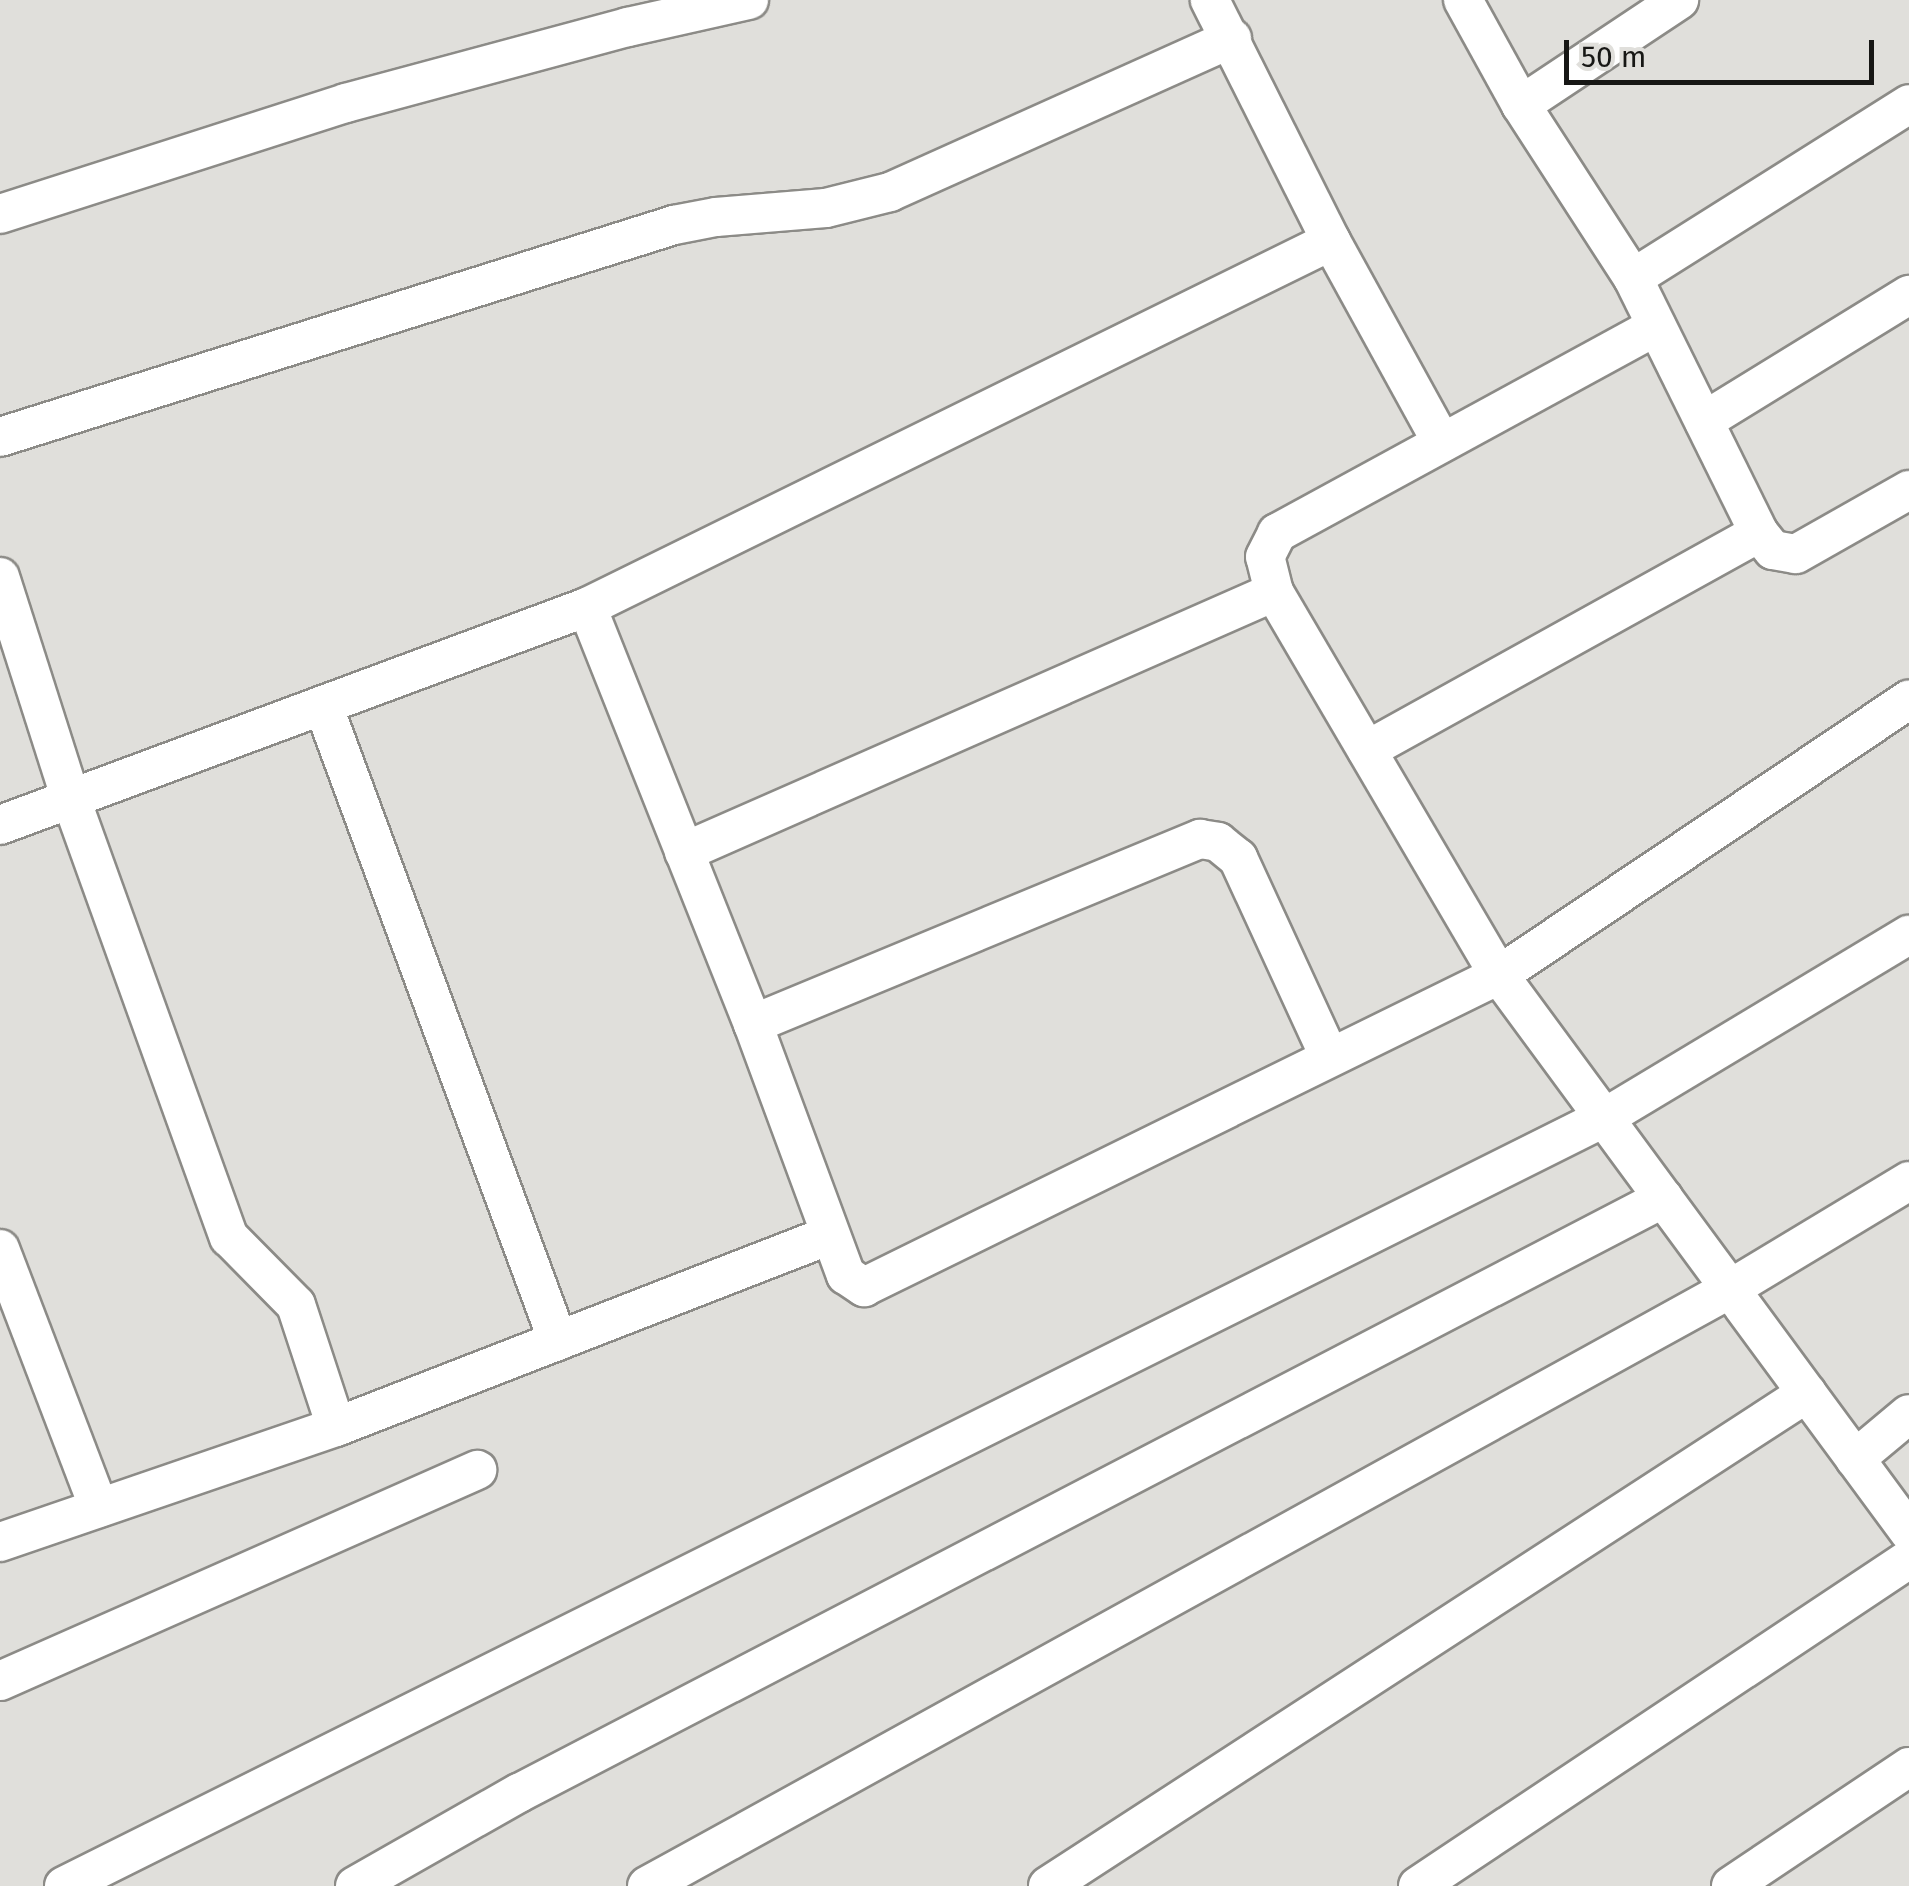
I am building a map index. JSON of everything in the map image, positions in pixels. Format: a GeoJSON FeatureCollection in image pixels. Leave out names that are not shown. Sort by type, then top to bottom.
{"type":"FeatureCollection","features":[{"type":"Feature","properties":{"kind":"street"},"geometry":{"type":"LineString","coordinates":[[0,214],[346,103],[628,27],[749,0]]}},
{"type":"Feature","properties":{"kind":"street"},"geometry":{"type":"LineString","coordinates":[[1210,0],[1331,241],[1442,443]]}},
{"type":"Feature","properties":{"kind":"street"},"geometry":{"type":"LineString","coordinates":[[1463,0],[1521,105],[1633,278],[1760,533],[1773,550],[1796,554],[1909,490]]}},
{"type":"Feature","properties":{"kind":"street"},"geometry":{"type":"LineString","coordinates":[[1521,105],[1679,0]]}},
{"type":"Feature","properties":{"kind":"street"},"geometry":{"type":"LineString","coordinates":[[0,437],[674,225],[716,217],[826,208],[890,192],[1232,38]]}},
{"type":"Feature","properties":{"kind":"street"},"geometry":{"type":"LineString","coordinates":[[1633,278],[1909,104]]}},
{"type":"Feature","properties":{"kind":"street"},"geometry":{"type":"LineString","coordinates":[[0,826],[586,606],[1331,241]]}},
{"type":"Feature","properties":{"kind":"street"},"geometry":{"type":"LineString","coordinates":[[1704,421],[1909,295]]}},
{"type":"Feature","properties":{"kind":"street"},"geometry":{"type":"LineString","coordinates":[[1656,326],[1277,534],[1264,558],[1274,592],[1499,974],[1909,1532]]}},
{"type":"Feature","properties":{"kind":"street"},"geometry":{"type":"LineString","coordinates":[[1367,750],[1760,533]]}},
{"type":"Feature","properties":{"kind":"street"},"geometry":{"type":"LineString","coordinates":[[0,577],[71,799],[229,1237],[296,1305],[336,1426]]}},
{"type":"Feature","properties":{"kind":"street"},"geometry":{"type":"LineString","coordinates":[[684,852],[1274,592]]}},
{"type":"Feature","properties":{"kind":"street"},"geometry":{"type":"LineString","coordinates":[[586,606],[753,1024],[830,1236],[850,1281],[872,1286],[1499,974],[1909,700]]}},
{"type":"Feature","properties":{"kind":"street"},"geometry":{"type":"LineString","coordinates":[[323,705],[558,1341]]}},
{"type":"Feature","properties":{"kind":"street"},"geometry":{"type":"LineString","coordinates":[[753,1024],[1200,839],[1218,842],[1238,858],[1329,1056]]}},
{"type":"Feature","properties":{"kind":"street"},"geometry":{"type":"LineString","coordinates":[[64,1886],[1604,1118],[1909,935]]}},
{"type":"Feature","properties":{"kind":"street"},"geometry":{"type":"LineString","coordinates":[[647,1886],[1730,1289],[1909,1181]]}},
{"type":"Feature","properties":{"kind":"street"},"geometry":{"type":"LineString","coordinates":[[355,1886],[537,1783],[1664,1198]]}},
{"type":"Feature","properties":{"kind":"street"},"geometry":{"type":"LineString","coordinates":[[0,1542],[336,1426],[830,1236]]}},
{"type":"Feature","properties":{"kind":"street"},"geometry":{"type":"LineString","coordinates":[[0,1249],[99,1508]]}},
{"type":"Feature","properties":{"kind":"street"},"geometry":{"type":"LineString","coordinates":[[1048,1886],[1807,1393]]}},
{"type":"Feature","properties":{"kind":"street"},"geometry":{"type":"LineString","coordinates":[[1855,1458],[1909,1414]]}},
{"type":"Feature","properties":{"kind":"street"},"geometry":{"type":"LineString","coordinates":[[0,1681],[477,1470]]}},
{"type":"Feature","properties":{"kind":"street"},"geometry":{"type":"LineString","coordinates":[[1418,1886],[1909,1559]]}},
{"type":"Feature","properties":{"kind":"street"},"geometry":{"type":"LineString","coordinates":[[1731,1886],[1909,1767]]}}]}
